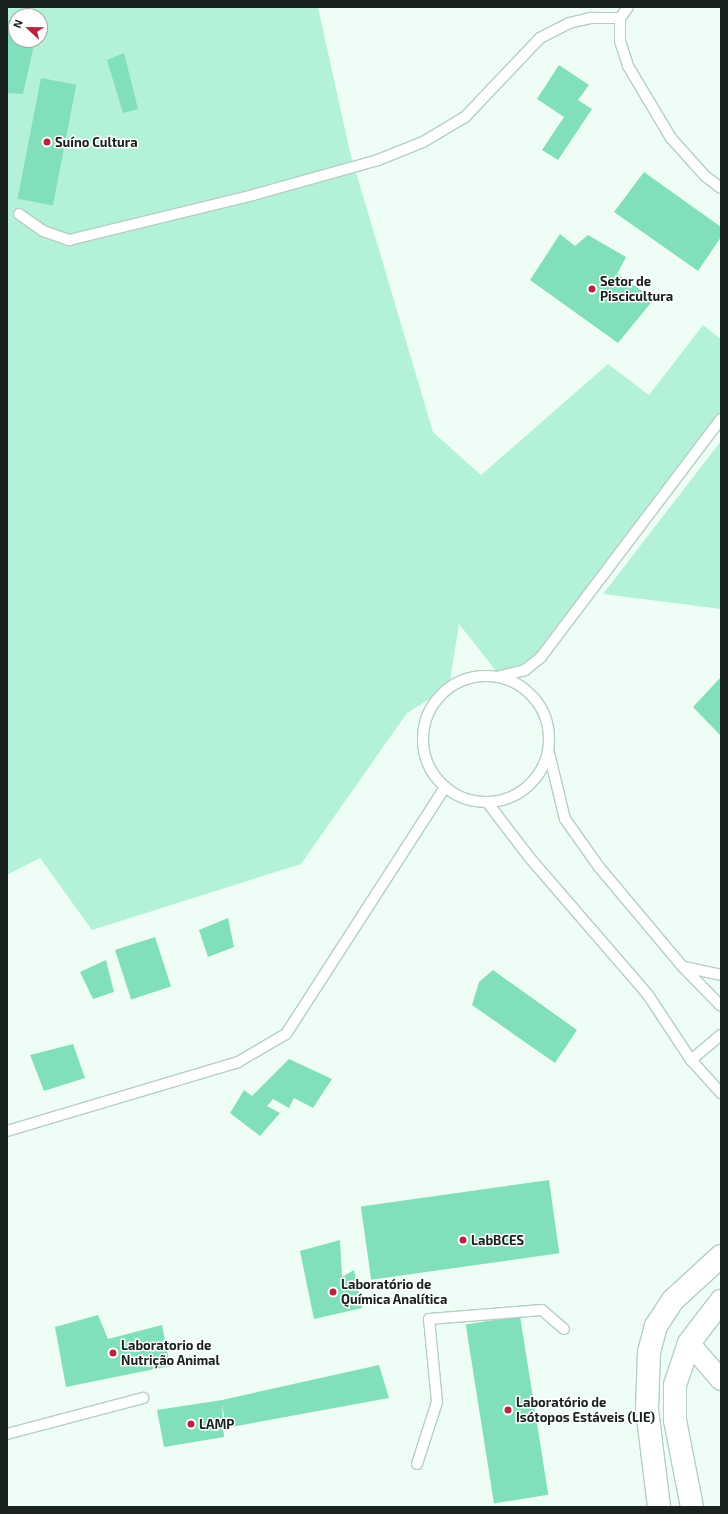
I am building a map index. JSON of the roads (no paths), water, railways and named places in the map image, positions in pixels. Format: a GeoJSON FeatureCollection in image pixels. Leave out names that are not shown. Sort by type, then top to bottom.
{"type":"FeatureCollection","features":[{"type":"Feature","properties":{"kind":"highway"},"geometry":{"type":"LineString","coordinates":[[659,1507],[647,1409],[649,1352],[656,1326],[673,1300],[721,1256]]}},
{"type":"Feature","properties":{"kind":"highway"},"geometry":{"type":"LineString","coordinates":[[692,1507],[675,1420],[675,1385],[689,1343],[721,1301]]}},
{"type":"Feature","properties":{"kind":"street"},"geometry":{"type":"LineString","coordinates":[[689,1343],[721,1380]]}},
{"type":"Feature","properties":{"kind":"lane"},"geometry":{"type":"LineString","coordinates":[[628,7],[620,18],[620,41],[628,66],[646,100],[671,138],[704,176],[721,188]]}},
{"type":"Feature","properties":{"kind":"lane"},"geometry":{"type":"LineString","coordinates":[[19,214],[43,231],[69,240],[246,197],[378,160],[424,142],[465,117],[540,38],[569,23],[591,18],[620,18]]}},
{"type":"Feature","properties":{"kind":"lane"},"geometry":{"type":"LineString","coordinates":[[500,676],[524,687],[541,706],[549,731],[548,751],[542,770],[525,789],[487,802],[461,797],[445,787],[431,771],[423,745],[431,707],[449,687],[461,681],[473,676],[500,676],[526,670],[541,657],[721,419]]}},
{"type":"Feature","properties":{"kind":"lane"},"geometry":{"type":"LineString","coordinates":[[548,751],[565,819],[599,867],[683,967],[721,1006]]}},
{"type":"Feature","properties":{"kind":"lane"},"geometry":{"type":"LineString","coordinates":[[7,1131],[238,1062],[286,1034],[445,787]]}},
{"type":"Feature","properties":{"kind":"lane"},"geometry":{"type":"LineString","coordinates":[[487,802],[529,857],[648,996],[691,1060],[721,1093]]}},
{"type":"Feature","properties":{"kind":"lane"},"geometry":{"type":"LineString","coordinates":[[683,967],[721,975]]}},
{"type":"Feature","properties":{"kind":"lane"},"geometry":{"type":"LineString","coordinates":[[691,1060],[721,1035]]}},
{"type":"Feature","properties":{"kind":"lane"},"geometry":{"type":"LineString","coordinates":[[417,1464],[437,1402],[429,1319],[542,1310],[564,1329]]}},
{"type":"Feature","properties":{"kind":"lane"},"geometry":{"type":"LineString","coordinates":[[7,1434],[143,1398]]}},
{"type":"Feature","properties":{"kind":"place","name":"Suíno Cultura"},"geometry":{"type":"Point","coordinates":[47,142]}},
{"type":"Feature","properties":{"kind":"place","name":"Setor de Piscicultura"},"geometry":{"type":"Point","coordinates":[592,289]}},
{"type":"Feature","properties":{"kind":"place","name":"LabBCES"},"geometry":{"type":"Point","coordinates":[463,1240]}},
{"type":"Feature","properties":{"kind":"place","name":"Laboratório de Química Analítica"},"geometry":{"type":"Point","coordinates":[333,1292]}},
{"type":"Feature","properties":{"kind":"place","name":"Laboratorio de Nutrição Animal"},"geometry":{"type":"Point","coordinates":[113,1353]}},
{"type":"Feature","properties":{"kind":"place","name":"Laboratório de Isótopos Estáveis (LIE)"},"geometry":{"type":"Point","coordinates":[508,1410]}},
{"type":"Feature","properties":{"kind":"place","name":"LAMP"},"geometry":{"type":"Point","coordinates":[191,1424]}}]}
